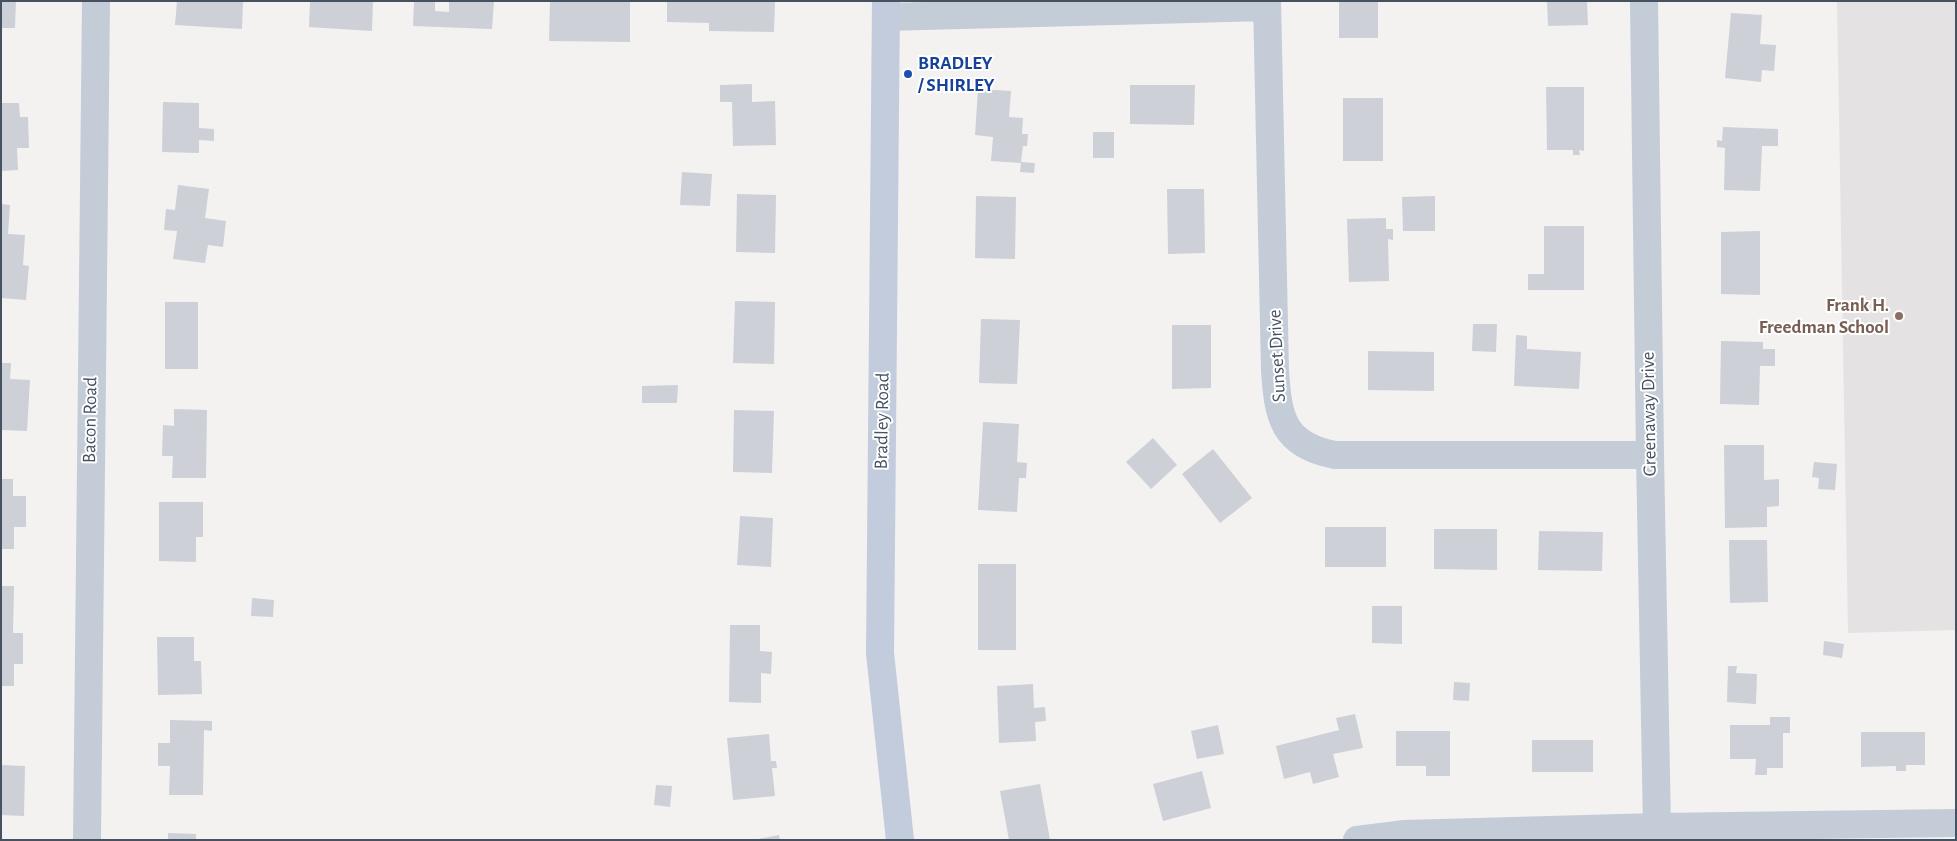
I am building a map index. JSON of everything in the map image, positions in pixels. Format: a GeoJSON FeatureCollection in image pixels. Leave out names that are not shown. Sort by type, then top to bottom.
{"type":"FeatureCollection","features":[{"type":"Feature","properties":{"kind":"main road","name":"Bradley Road"},"geometry":{"type":"LineString","coordinates":[[886,9],[880,653],[900,840]]}},
{"type":"Feature","properties":{"kind":"street","name":"Bacon Road"},"geometry":{"type":"LineString","coordinates":[[87,840],[96,1]]}},
{"type":"Feature","properties":{"kind":"street","name":"Greenaway Drive"},"geometry":{"type":"LineString","coordinates":[[1644,1],[1657,827]]}},
{"type":"Feature","properties":{"kind":"street","name":"Sunset Drive"},"geometry":{"type":"LineString","coordinates":[[1267,4],[1277,399],[1284,422],[1293,436],[1312,449],[1335,455],[1650,455]]}},
{"type":"Feature","properties":{"kind":"street"},"geometry":{"type":"LineString","coordinates":[[886,9],[1267,4]]}},
{"type":"Feature","properties":{"kind":"street"},"geometry":{"type":"LineString","coordinates":[[1357,840],[1405,834],[1657,827],[1956,823]]}},
{"type":"Feature","properties":{"kind":"shaded area","name":"Frank H. Freedman School"},"geometry":{"type":"Polygon","coordinates":[[[1837,1],[1956,1],[1956,630],[1848,633],[1837,1]]]}},
{"type":"Feature","properties":{"kind":"building"},"geometry":{"type":"Polygon","coordinates":[[[1,1],[16,1],[15,28],[1,28],[1,1]]]}},
{"type":"Feature","properties":{"kind":"building"},"geometry":{"type":"Polygon","coordinates":[[[177,1],[243,1],[242,29],[175,25],[177,1]]]}},
{"type":"Feature","properties":{"kind":"building"},"geometry":{"type":"Polygon","coordinates":[[[310,1],[373,1],[372,31],[309,27],[310,1]]]}},
{"type":"Feature","properties":{"kind":"building"},"geometry":{"type":"Polygon","coordinates":[[[414,1],[435,1],[435,11],[449,12],[449,1],[494,1],[492,29],[413,26],[414,1]]]}},
{"type":"Feature","properties":{"kind":"building"},"geometry":{"type":"Polygon","coordinates":[[[550,1],[630,1],[630,42],[549,41],[550,1]]]}},
{"type":"Feature","properties":{"kind":"building"},"geometry":{"type":"Polygon","coordinates":[[[667,1],[775,1],[774,32],[709,31],[709,23],[667,22],[667,1]]]}},
{"type":"Feature","properties":{"kind":"building"},"geometry":{"type":"Polygon","coordinates":[[[1339,1],[1378,1],[1378,38],[1339,38],[1339,1]]]}},
{"type":"Feature","properties":{"kind":"building"},"geometry":{"type":"Polygon","coordinates":[[[1547,1],[1587,1],[1588,25],[1548,26],[1547,1]]]}},
{"type":"Feature","properties":{"kind":"building"},"geometry":{"type":"Polygon","coordinates":[[[1731,13],[1762,15],[1760,44],[1776,45],[1774,71],[1762,70],[1761,82],[1725,78],[1731,13]]]}},
{"type":"Feature","properties":{"kind":"building"},"geometry":{"type":"Polygon","coordinates":[[[752,84],[752,102],[775,101],[776,145],[733,146],[732,102],[720,102],[720,85],[752,84]]]}},
{"type":"Feature","properties":{"kind":"building"},"geometry":{"type":"Polygon","coordinates":[[[1130,85],[1195,85],[1194,125],[1130,124],[1130,85]]]}},
{"type":"Feature","properties":{"kind":"building"},"geometry":{"type":"Polygon","coordinates":[[[1546,87],[1584,87],[1584,151],[1579,150],[1580,155],[1573,155],[1573,150],[1547,150],[1546,87]]]}},
{"type":"Feature","properties":{"kind":"building"},"geometry":{"type":"Polygon","coordinates":[[[978,89],[1011,91],[1009,117],[1023,118],[1022,134],[1028,134],[1027,146],[1023,146],[1021,162],[1035,163],[1034,173],[1020,172],[1021,163],[991,161],[993,137],[975,135],[978,89]]]}},
{"type":"Feature","properties":{"kind":"building"},"geometry":{"type":"Polygon","coordinates":[[[1343,98],[1383,98],[1383,161],[1343,161],[1343,98]]]}},
{"type":"Feature","properties":{"kind":"building"},"geometry":{"type":"Polygon","coordinates":[[[163,102],[199,103],[199,128],[214,129],[214,141],[199,140],[199,153],[162,152],[163,102]]]}},
{"type":"Feature","properties":{"kind":"building"},"geometry":{"type":"Polygon","coordinates":[[[1,103],[19,103],[20,117],[28,117],[29,148],[17,148],[18,170],[1,171],[1,103]]]}},
{"type":"Feature","properties":{"kind":"building"},"geometry":{"type":"Polygon","coordinates":[[[1723,127],[1778,129],[1778,146],[1762,146],[1760,191],[1724,190],[1725,148],[1717,147],[1717,140],[1722,141],[1723,127]]]}},
{"type":"Feature","properties":{"kind":"building"},"geometry":{"type":"Polygon","coordinates":[[[1093,132],[1114,132],[1114,158],[1093,158],[1093,132]]]}},
{"type":"Feature","properties":{"kind":"building"},"geometry":{"type":"Polygon","coordinates":[[[682,172],[712,174],[710,206],[680,205],[682,172]]]}},
{"type":"Feature","properties":{"kind":"building"},"geometry":{"type":"Polygon","coordinates":[[[178,185],[209,189],[205,218],[226,221],[223,247],[208,245],[205,263],[173,259],[177,231],[164,230],[166,209],[175,210],[178,185]]]}},
{"type":"Feature","properties":{"kind":"building"},"geometry":{"type":"Polygon","coordinates":[[[1167,189],[1204,189],[1205,253],[1168,254],[1167,189]]]}},
{"type":"Feature","properties":{"kind":"building"},"geometry":{"type":"Polygon","coordinates":[[[737,194],[776,195],[775,253],[736,252],[737,194]]]}},
{"type":"Feature","properties":{"kind":"building"},"geometry":{"type":"Polygon","coordinates":[[[976,196],[1016,197],[1015,259],[975,258],[976,196]]]}},
{"type":"Feature","properties":{"kind":"building"},"geometry":{"type":"Polygon","coordinates":[[[1435,196],[1435,231],[1403,231],[1402,197],[1435,196]]]}},
{"type":"Feature","properties":{"kind":"building"},"geometry":{"type":"Polygon","coordinates":[[[1,204],[10,205],[8,234],[25,235],[23,265],[29,266],[26,300],[1,298],[1,204]]]}},
{"type":"Feature","properties":{"kind":"building"},"geometry":{"type":"Polygon","coordinates":[[[1386,218],[1386,229],[1393,229],[1393,240],[1388,239],[1389,281],[1349,282],[1347,219],[1386,218]]]}},
{"type":"Feature","properties":{"kind":"building"},"geometry":{"type":"Polygon","coordinates":[[[1544,226],[1584,226],[1584,290],[1528,290],[1528,274],[1544,274],[1544,226]]]}},
{"type":"Feature","properties":{"kind":"building"},"geometry":{"type":"Polygon","coordinates":[[[1760,231],[1760,295],[1721,294],[1721,232],[1760,231]]]}},
{"type":"Feature","properties":{"kind":"building"},"geometry":{"type":"Polygon","coordinates":[[[735,301],[775,302],[774,364],[733,363],[735,301]]]}},
{"type":"Feature","properties":{"kind":"building"},"geometry":{"type":"Polygon","coordinates":[[[165,302],[198,302],[198,369],[165,369],[165,302]]]}},
{"type":"Feature","properties":{"kind":"building"},"geometry":{"type":"Polygon","coordinates":[[[981,319],[1020,320],[1017,384],[979,383],[981,319]]]}},
{"type":"Feature","properties":{"kind":"building"},"geometry":{"type":"Polygon","coordinates":[[[1473,324],[1497,324],[1496,352],[1472,351],[1473,324]]]}},
{"type":"Feature","properties":{"kind":"building"},"geometry":{"type":"Polygon","coordinates":[[[1172,325],[1211,325],[1211,388],[1172,389],[1172,325]]]}},
{"type":"Feature","properties":{"kind":"building"},"geometry":{"type":"Polygon","coordinates":[[[1516,335],[1527,336],[1527,349],[1581,352],[1579,389],[1514,386],[1516,335]]]}},
{"type":"Feature","properties":{"kind":"building"},"geometry":{"type":"Polygon","coordinates":[[[1721,341],[1763,342],[1763,349],[1775,349],[1775,366],[1760,366],[1759,405],[1720,404],[1721,341]]]}},
{"type":"Feature","properties":{"kind":"building"},"geometry":{"type":"Polygon","coordinates":[[[1368,351],[1434,352],[1434,391],[1368,390],[1368,351]]]}},
{"type":"Feature","properties":{"kind":"building"},"geometry":{"type":"Polygon","coordinates":[[[1,363],[11,363],[10,379],[30,380],[27,431],[1,430],[1,363]]]}},
{"type":"Feature","properties":{"kind":"building"},"geometry":{"type":"Polygon","coordinates":[[[678,385],[677,403],[642,403],[642,386],[678,385]]]}},
{"type":"Feature","properties":{"kind":"building"},"geometry":{"type":"Polygon","coordinates":[[[174,409],[207,410],[206,478],[172,478],[173,456],[162,456],[163,425],[174,426],[174,409]]]}},
{"type":"Feature","properties":{"kind":"building"},"geometry":{"type":"Polygon","coordinates":[[[734,410],[774,411],[772,473],[733,472],[734,410]]]}},
{"type":"Feature","properties":{"kind":"building"},"geometry":{"type":"Polygon","coordinates":[[[983,422],[1019,424],[1017,462],[1027,463],[1026,478],[1019,478],[1017,512],[978,510],[983,422]]]}},
{"type":"Feature","properties":{"kind":"building"},"geometry":{"type":"Polygon","coordinates":[[[1153,438],[1177,465],[1151,489],[1126,462],[1153,438]]]}},
{"type":"Feature","properties":{"kind":"building"},"geometry":{"type":"Polygon","coordinates":[[[1724,445],[1764,445],[1764,480],[1779,479],[1779,506],[1767,507],[1767,527],[1725,528],[1724,445]]]}},
{"type":"Feature","properties":{"kind":"building"},"geometry":{"type":"Polygon","coordinates":[[[1213,449],[1252,498],[1220,523],[1182,474],[1213,449]]]}},
{"type":"Feature","properties":{"kind":"building"},"geometry":{"type":"Polygon","coordinates":[[[1814,462],[1837,464],[1835,490],[1818,489],[1819,478],[1812,477],[1814,462]]]}},
{"type":"Feature","properties":{"kind":"building"},"geometry":{"type":"Polygon","coordinates":[[[1,479],[13,479],[13,496],[26,496],[26,527],[14,527],[14,549],[1,549],[1,479]]]}},
{"type":"Feature","properties":{"kind":"building"},"geometry":{"type":"Polygon","coordinates":[[[159,502],[203,502],[203,537],[196,537],[196,562],[159,561],[159,502]]]}},
{"type":"Feature","properties":{"kind":"building"},"geometry":{"type":"Polygon","coordinates":[[[740,516],[773,518],[771,567],[737,565],[740,516]]]}},
{"type":"Feature","properties":{"kind":"building"},"geometry":{"type":"Polygon","coordinates":[[[1325,527],[1386,527],[1386,567],[1325,567],[1325,527]]]}},
{"type":"Feature","properties":{"kind":"building"},"geometry":{"type":"Polygon","coordinates":[[[1434,529],[1497,529],[1497,570],[1434,569],[1434,529]]]}},
{"type":"Feature","properties":{"kind":"building"},"geometry":{"type":"Polygon","coordinates":[[[1539,531],[1603,532],[1602,571],[1538,570],[1539,531]]]}},
{"type":"Feature","properties":{"kind":"building"},"geometry":{"type":"Polygon","coordinates":[[[1729,540],[1767,540],[1768,602],[1730,603],[1729,540]]]}},
{"type":"Feature","properties":{"kind":"building"},"geometry":{"type":"Polygon","coordinates":[[[978,564],[1016,564],[1016,650],[978,650],[978,564]]]}},
{"type":"Feature","properties":{"kind":"building"},"geometry":{"type":"Polygon","coordinates":[[[1,586],[14,586],[13,633],[23,633],[23,664],[14,664],[14,686],[1,686],[1,586]]]}},
{"type":"Feature","properties":{"kind":"building"},"geometry":{"type":"Polygon","coordinates":[[[252,598],[274,600],[273,617],[251,616],[252,598]]]}},
{"type":"Feature","properties":{"kind":"building"},"geometry":{"type":"Polygon","coordinates":[[[1372,606],[1402,606],[1402,644],[1372,643],[1372,606]]]}},
{"type":"Feature","properties":{"kind":"building"},"geometry":{"type":"Polygon","coordinates":[[[730,625],[760,625],[760,651],[772,652],[771,674],[761,673],[761,703],[729,702],[730,625]]]}},
{"type":"Feature","properties":{"kind":"building"},"geometry":{"type":"Polygon","coordinates":[[[157,637],[194,637],[194,661],[201,661],[202,694],[158,695],[157,637]]]}},
{"type":"Feature","properties":{"kind":"building"},"geometry":{"type":"Polygon","coordinates":[[[1824,641],[1844,644],[1842,658],[1823,655],[1824,641]]]}},
{"type":"Feature","properties":{"kind":"building"},"geometry":{"type":"Polygon","coordinates":[[[1728,666],[1737,666],[1736,673],[1757,674],[1756,704],[1727,702],[1728,666]]]}},
{"type":"Feature","properties":{"kind":"building"},"geometry":{"type":"Polygon","coordinates":[[[1454,682],[1470,683],[1469,701],[1453,700],[1454,682]]]}},
{"type":"Feature","properties":{"kind":"building"},"geometry":{"type":"Polygon","coordinates":[[[1033,684],[1034,708],[1045,707],[1046,721],[1035,722],[1036,741],[999,743],[997,686],[1033,684]]]}},
{"type":"Feature","properties":{"kind":"building"},"geometry":{"type":"Polygon","coordinates":[[[1355,714],[1363,748],[1333,754],[1339,777],[1313,784],[1310,772],[1284,779],[1276,746],[1339,730],[1336,718],[1355,714]]]}},
{"type":"Feature","properties":{"kind":"building"},"geometry":{"type":"Polygon","coordinates":[[[1770,717],[1790,717],[1790,733],[1783,733],[1783,768],[1767,768],[1767,775],[1755,775],[1756,759],[1730,759],[1730,725],[1770,725],[1770,717]]]}},
{"type":"Feature","properties":{"kind":"building"},"geometry":{"type":"Polygon","coordinates":[[[170,720],[212,721],[212,731],[204,730],[203,795],[169,795],[170,766],[158,766],[158,743],[170,743],[170,720]]]}},
{"type":"Feature","properties":{"kind":"building"},"geometry":{"type":"Polygon","coordinates":[[[1218,725],[1224,754],[1197,759],[1191,731],[1218,725]]]}},
{"type":"Feature","properties":{"kind":"building"},"geometry":{"type":"Polygon","coordinates":[[[1396,731],[1450,731],[1450,776],[1426,776],[1426,766],[1396,766],[1396,731]]]}},
{"type":"Feature","properties":{"kind":"building"},"geometry":{"type":"Polygon","coordinates":[[[1861,732],[1925,732],[1925,765],[1906,765],[1906,771],[1896,771],[1896,766],[1861,767],[1861,732]]]}},
{"type":"Feature","properties":{"kind":"building"},"geometry":{"type":"Polygon","coordinates":[[[769,734],[771,761],[776,761],[777,768],[772,768],[775,796],[733,800],[727,738],[769,734]]]}},
{"type":"Feature","properties":{"kind":"building"},"geometry":{"type":"Polygon","coordinates":[[[1532,740],[1593,740],[1593,772],[1532,772],[1532,740]]]}},
{"type":"Feature","properties":{"kind":"building"},"geometry":{"type":"Polygon","coordinates":[[[1,765],[25,766],[24,816],[1,815],[1,765]]]}},
{"type":"Feature","properties":{"kind":"building"},"geometry":{"type":"Polygon","coordinates":[[[1202,771],[1211,808],[1163,821],[1153,784],[1202,771]]]}},
{"type":"Feature","properties":{"kind":"building"},"geometry":{"type":"Polygon","coordinates":[[[1040,784],[1050,840],[1009,840],[1000,791],[1040,784]]]}},
{"type":"Feature","properties":{"kind":"building"},"geometry":{"type":"Polygon","coordinates":[[[656,785],[672,786],[670,807],[654,805],[656,785]]]}},
{"type":"Feature","properties":{"kind":"building"},"geometry":{"type":"Polygon","coordinates":[[[168,833],[196,834],[196,840],[168,840],[168,833]]]}},
{"type":"Feature","properties":{"kind":"building"},"geometry":{"type":"Polygon","coordinates":[[[779,835],[780,840],[758,840],[758,839],[779,835]]]}},
{"type":"Feature","properties":{"kind":"place","name":"BRADLEY / SHIRLEY"},"geometry":{"type":"Point","coordinates":[908,74]}},
{"type":"Feature","properties":{"kind":"place","name":"Frank H. Freedman School"},"geometry":{"type":"Point","coordinates":[1899,316]}}]}
